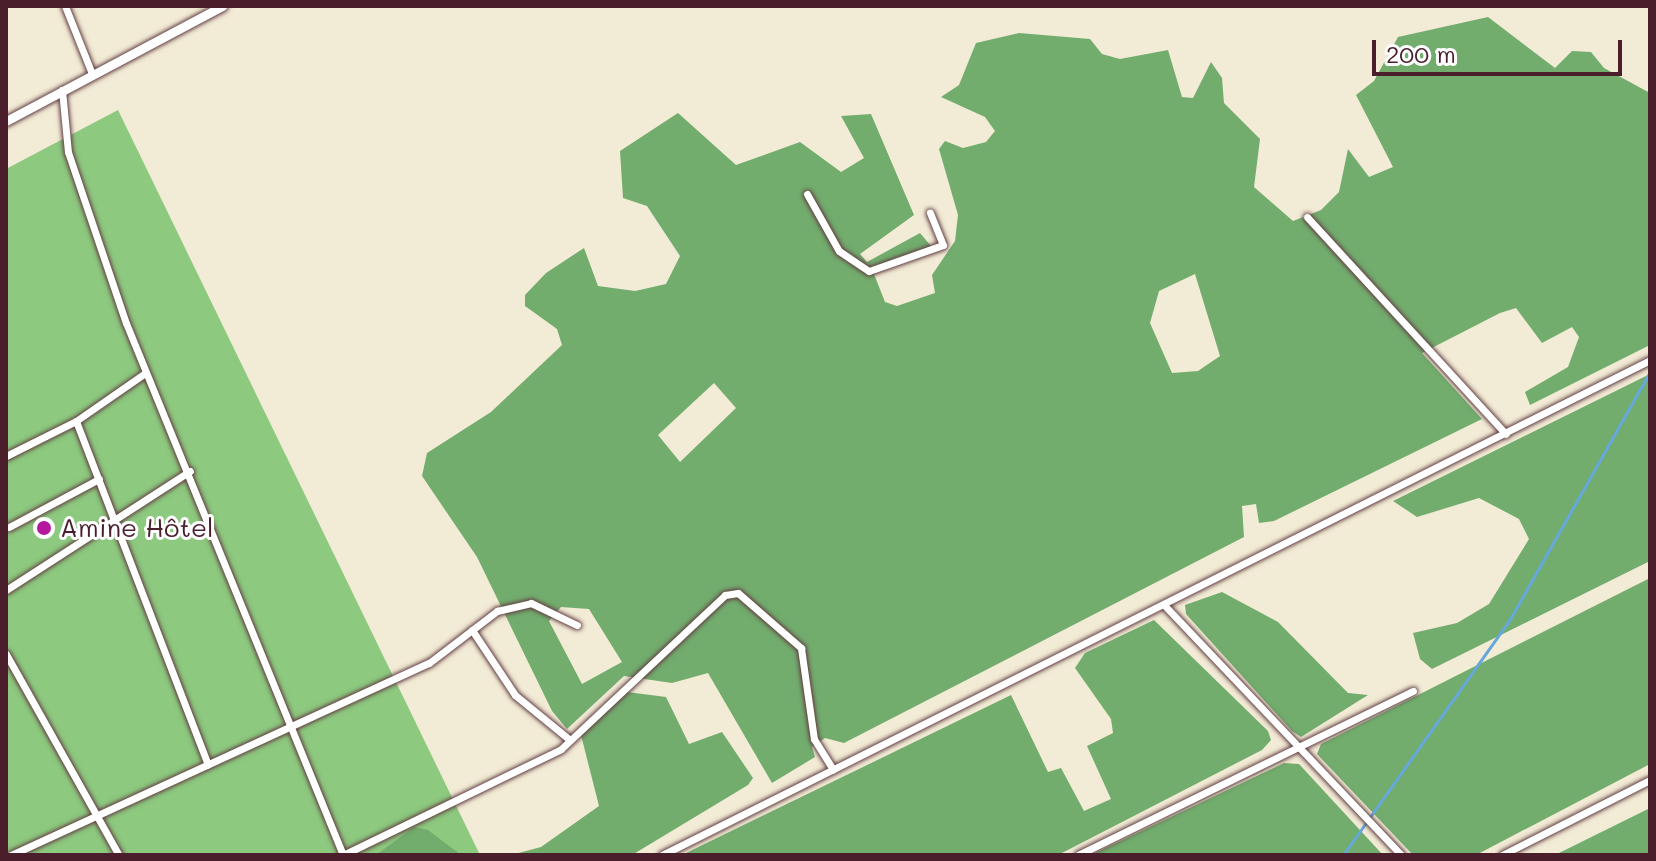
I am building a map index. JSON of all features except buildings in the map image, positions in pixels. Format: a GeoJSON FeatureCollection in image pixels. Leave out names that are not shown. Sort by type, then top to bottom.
{"type":"FeatureCollection","features":[{"type":"Feature","properties":{"kind":"street"},"geometry":{"type":"LineString","coordinates":[[65,6],[92,74]]}},
{"type":"Feature","properties":{"kind":"street"},"geometry":{"type":"LineString","coordinates":[[6,121],[222,6]]}},
{"type":"Feature","properties":{"kind":"street"},"geometry":{"type":"LineString","coordinates":[[62,90],[68,152],[145,373],[190,471],[343,855],[570,740],[725,595],[738,593],[801,648],[814,739],[833,769]]}},
{"type":"Feature","properties":{"kind":"street"},"geometry":{"type":"LineString","coordinates":[[807,194],[839,251],[869,271],[943,245],[930,212]]}},
{"type":"Feature","properties":{"kind":"street"},"geometry":{"type":"LineString","coordinates":[[1307,217],[1506,434]]}},
{"type":"Feature","properties":{"kind":"street"},"geometry":{"type":"LineString","coordinates":[[662,855],[1165,606],[1650,360]]}},
{"type":"Feature","properties":{"kind":"street"},"geometry":{"type":"LineString","coordinates":[[6,456],[76,421],[145,373]]}},
{"type":"Feature","properties":{"kind":"street"},"geometry":{"type":"LineString","coordinates":[[76,421],[208,765]]}},
{"type":"Feature","properties":{"kind":"street"},"geometry":{"type":"LineString","coordinates":[[6,590],[190,471]]}},
{"type":"Feature","properties":{"kind":"street"},"geometry":{"type":"LineString","coordinates":[[9,527],[99,479]]}},
{"type":"Feature","properties":{"kind":"street"},"geometry":{"type":"LineString","coordinates":[[11,855],[293,729],[429,663],[497,611],[531,603],[577,625]]}},
{"type":"Feature","properties":{"kind":"street"},"geometry":{"type":"LineString","coordinates":[[1165,606],[1401,855]]}},
{"type":"Feature","properties":{"kind":"street"},"geometry":{"type":"LineString","coordinates":[[472,630],[515,695],[570,740]]}},
{"type":"Feature","properties":{"kind":"street"},"geometry":{"type":"LineString","coordinates":[[6,654],[119,855]]}},
{"type":"Feature","properties":{"kind":"street"},"geometry":{"type":"LineString","coordinates":[[1078,855],[1413,691]]}},
{"type":"Feature","properties":{"kind":"street"},"geometry":{"type":"LineString","coordinates":[[1502,855],[1650,780]]}},
{"type":"Feature","properties":{"kind":"green space"},"geometry":{"type":"Polygon","coordinates":[[[1488,17],[1555,68],[1572,51],[1591,52],[1604,68],[1650,93],[1650,345],[1530,405],[1525,392],[1568,367],[1579,337],[1572,327],[1542,343],[1516,308],[1500,313],[1422,353],[1482,419],[1274,521],[1259,523],[1256,504],[1242,506],[1244,537],[844,743],[825,738],[812,747],[815,757],[772,783],[708,673],[672,683],[624,676],[567,729],[552,711],[477,557],[422,476],[427,453],[491,412],[562,345],[557,329],[525,306],[525,295],[546,273],[584,248],[598,286],[635,291],[666,284],[680,256],[647,206],[623,198],[620,151],[678,113],[736,165],[800,142],[841,172],[864,158],[841,116],[871,114],[914,215],[860,254],[867,262],[920,233],[931,246],[874,274],[885,302],[897,306],[935,293],[932,275],[955,241],[958,215],[939,149],[945,141],[963,148],[986,142],[995,131],[985,117],[941,97],[959,85],[976,43],[1019,33],[1090,39],[1102,54],[1120,59],[1168,50],[1182,97],[1193,98],[1211,62],[1222,78],[1224,103],[1260,139],[1254,187],[1293,221],[1321,210],[1339,192],[1348,149],[1369,177],[1393,167],[1356,95],[1374,81],[1398,37],[1488,17]],[[1195,274],[1159,291],[1150,323],[1172,373],[1198,371],[1220,356],[1195,274]],[[714,383],[658,435],[680,462],[736,408],[714,383]],[[561,607],[549,621],[582,684],[622,662],[589,609],[561,607]]]}},
{"type":"Feature","properties":{"kind":"green space"},"geometry":{"type":"Polygon","coordinates":[[[118,110],[480,855],[6,855],[6,169],[118,110]]]}},
{"type":"Feature","properties":{"kind":"green space"},"geometry":{"type":"Polygon","coordinates":[[[1650,374],[1650,561],[1432,669],[1420,659],[1413,633],[1457,623],[1489,604],[1529,539],[1519,519],[1479,498],[1417,517],[1393,501],[1650,374]]]}},
{"type":"Feature","properties":{"kind":"green space"},"geometry":{"type":"Polygon","coordinates":[[[1650,578],[1650,764],[1476,855],[1413,855],[1317,754],[1321,744],[1650,578]]]}},
{"type":"Feature","properties":{"kind":"green space"},"geometry":{"type":"Polygon","coordinates":[[[1222,592],[1278,622],[1348,693],[1368,695],[1301,737],[1292,731],[1186,614],[1185,605],[1222,592]]]}},
{"type":"Feature","properties":{"kind":"green space"},"geometry":{"type":"Polygon","coordinates":[[[1154,620],[1268,731],[1271,740],[1262,750],[1058,855],[682,855],[1011,695],[1048,772],[1061,768],[1084,811],[1111,799],[1087,746],[1113,733],[1111,719],[1075,668],[1085,653],[1154,620]]]}},
{"type":"Feature","properties":{"kind":"green space"},"geometry":{"type":"Polygon","coordinates":[[[627,692],[666,697],[689,744],[722,732],[753,778],[748,785],[632,855],[511,855],[541,847],[599,806],[581,735],[627,692]]]}},
{"type":"Feature","properties":{"kind":"green space"},"geometry":{"type":"Polygon","coordinates":[[[1284,763],[1299,764],[1383,855],[1091,855],[1284,763]]]}},
{"type":"Feature","properties":{"kind":"green space"},"geometry":{"type":"Polygon","coordinates":[[[1650,808],[1650,855],[1555,855],[1650,808]]]}},
{"type":"Feature","properties":{"kind":"green space"},"geometry":{"type":"Polygon","coordinates":[[[414,827],[428,830],[461,855],[376,855],[414,827]]]}},
{"type":"Feature","properties":{"kind":"waterway"},"geometry":{"type":"LineString","coordinates":[[1343,855],[1510,619],[1650,372]]}},
{"type":"Feature","properties":{"kind":"place","name":"Amine Hôtel"},"geometry":{"type":"Point","coordinates":[44,528]}}]}
